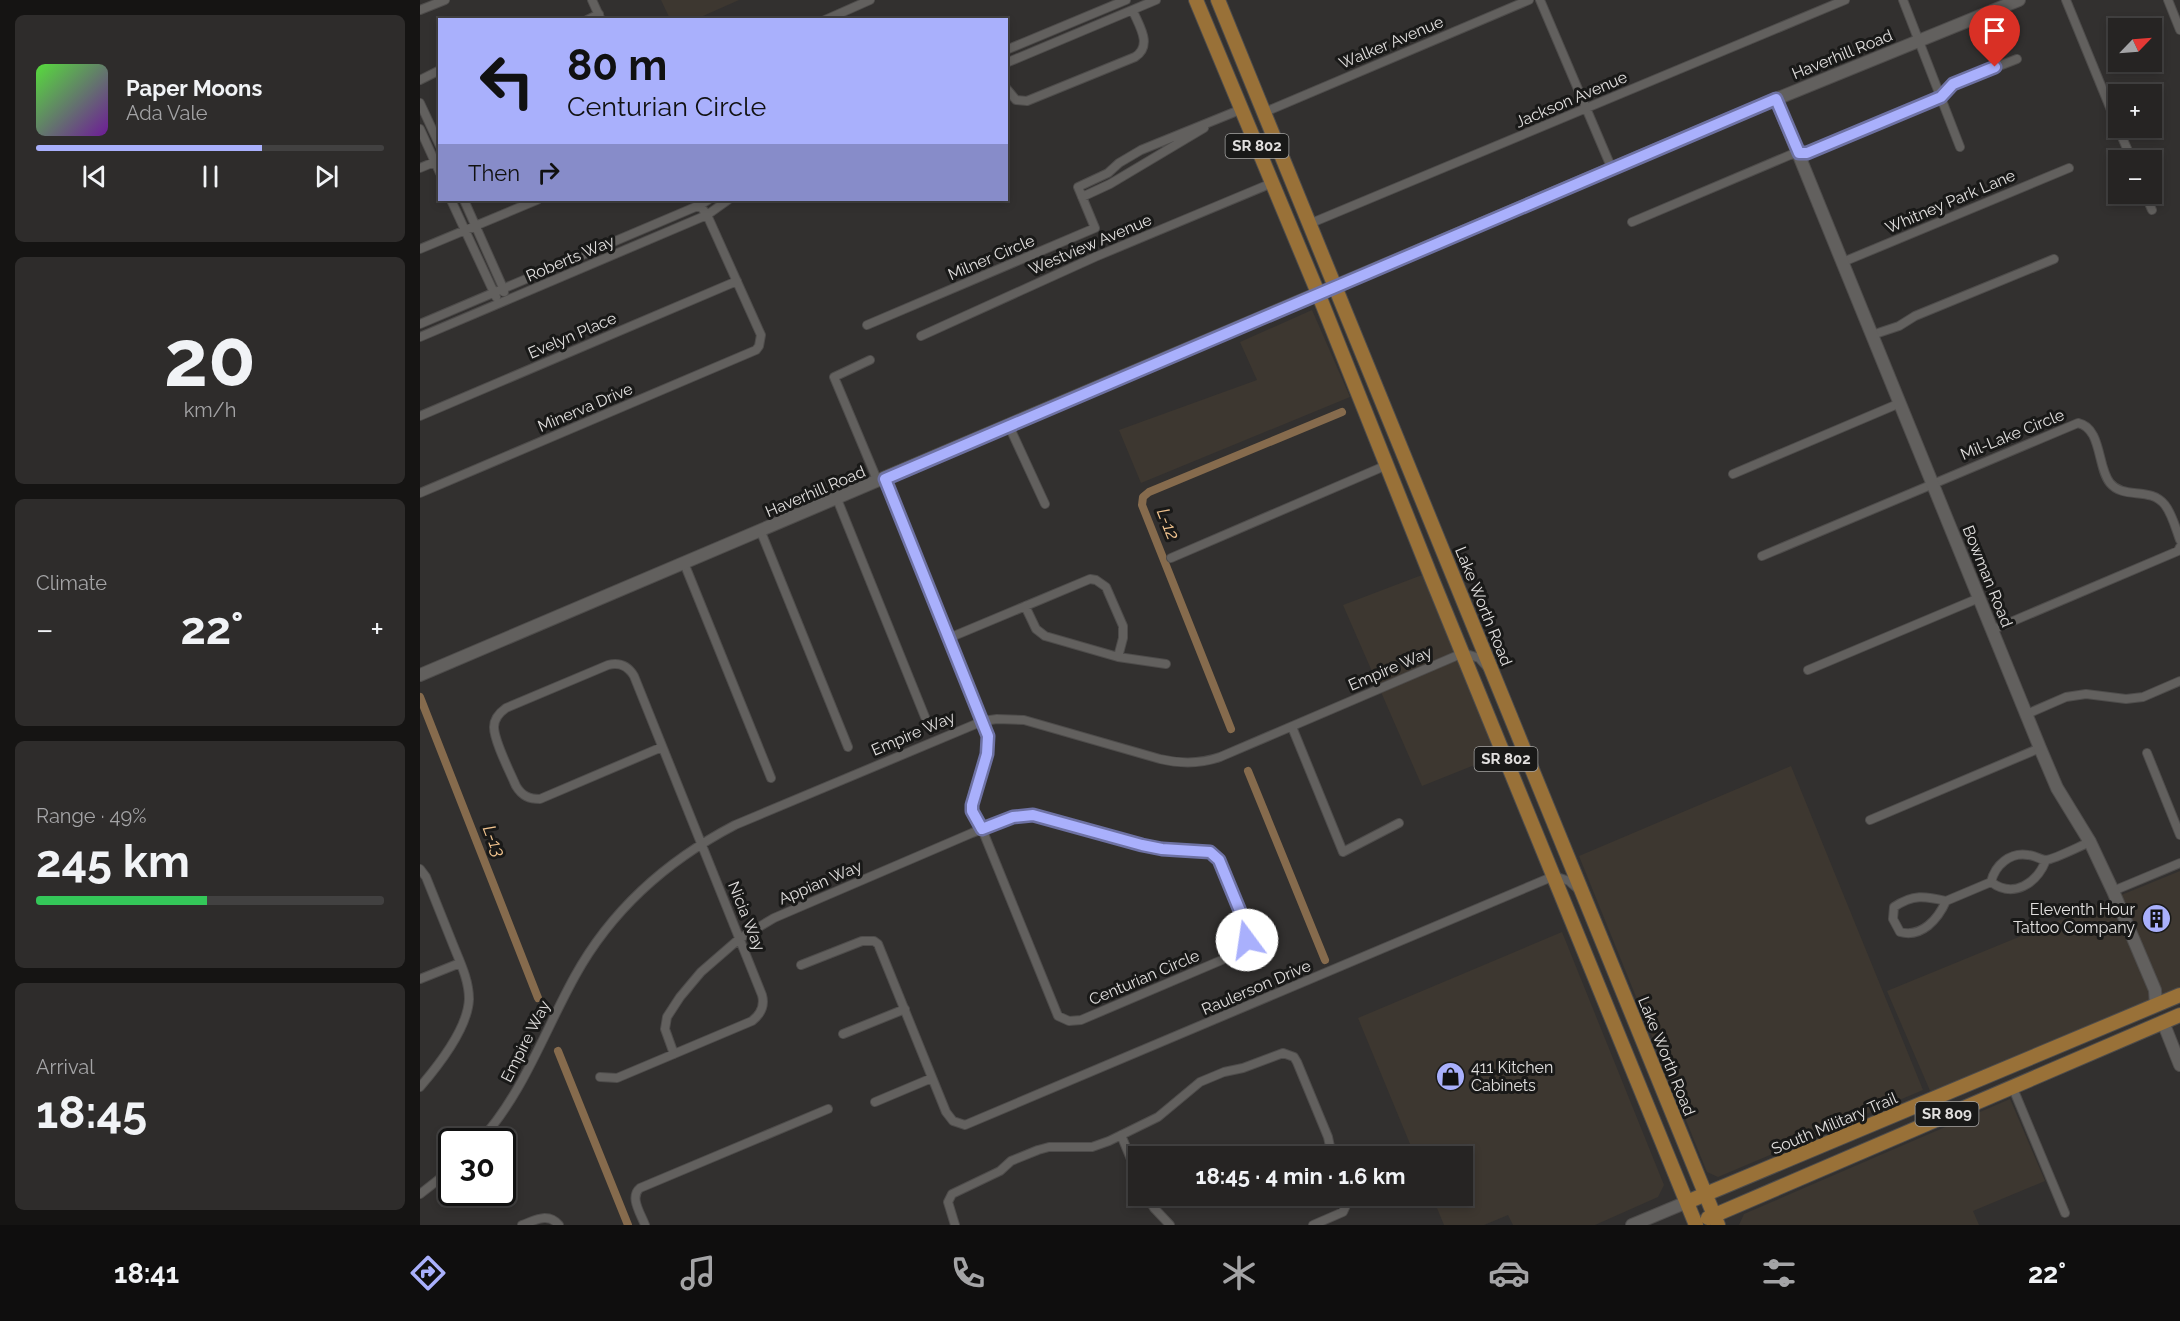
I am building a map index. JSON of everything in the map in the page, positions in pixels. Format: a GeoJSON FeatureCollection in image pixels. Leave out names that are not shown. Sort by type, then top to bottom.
{"type":"FeatureCollection","features":[{"type":"Feature","properties":{"kind":"main road","name":"SR 802"},"geometry":{"type":"LineString","coordinates":[[1196,0],[1318,293],[1694,1224]]}},
{"type":"Feature","properties":{"kind":"main road","name":"Lake Worth Road"},"geometry":{"type":"LineString","coordinates":[[1218,0],[1716,1220]]}},
{"type":"Feature","properties":{"kind":"main road"},"geometry":{"type":"LineString","coordinates":[[1230,81],[1247,100],[1265,112]]}},
{"type":"Feature","properties":{"kind":"main road","name":"South Military Trail"},"geometry":{"type":"LineString","coordinates":[[1687,1202],[2180,995]]}},
{"type":"Feature","properties":{"kind":"main road"},"geometry":{"type":"LineString","coordinates":[[2163,1022],[2167,1007],[2180,1000]]}},
{"type":"Feature","properties":{"kind":"main road"},"geometry":{"type":"LineString","coordinates":[[2057,1067],[2064,1054],[2150,1016],[2156,1005]]}},
{"type":"Feature","properties":{"kind":"main road","name":"SR 809"},"geometry":{"type":"LineString","coordinates":[[1694,1224],[1716,1220],[1924,1124],[2180,1015]]}},
{"type":"Feature","properties":{"kind":"main road"},"geometry":{"type":"LineString","coordinates":[[1924,1124],[1935,1105],[2033,1063],[2038,1055]]}},
{"type":"Feature","properties":{"kind":"street"},"geometry":{"type":"LineString","coordinates":[[420,10],[445,0]]}},
{"type":"Feature","properties":{"kind":"street"},"geometry":{"type":"LineString","coordinates":[[592,0],[600,17]]}},
{"type":"Feature","properties":{"kind":"street"},"geometry":{"type":"LineString","coordinates":[[830,18],[870,0]]}},
{"type":"Feature","properties":{"kind":"street"},"geometry":{"type":"LineString","coordinates":[[1008,49],[1126,0]]}},
{"type":"Feature","properties":{"kind":"street"},"geometry":{"type":"LineString","coordinates":[[1008,62],[1156,0]]}},
{"type":"Feature","properties":{"kind":"street","name":"Walker Avenue"},"geometry":{"type":"LineString","coordinates":[[1265,112],[1529,0]]}},
{"type":"Feature","properties":{"kind":"street"},"geometry":{"type":"LineString","coordinates":[[1540,0],[1612,169]]}},
{"type":"Feature","properties":{"kind":"street","name":"Jackson Avenue"},"geometry":{"type":"LineString","coordinates":[[1310,224],[1845,0]]}},
{"type":"Feature","properties":{"kind":"street"},"geometry":{"type":"LineString","coordinates":[[1903,0],[1960,147]]}},
{"type":"Feature","properties":{"kind":"street","name":"Haverhill Road"},"geometry":{"type":"LineString","coordinates":[[420,675],[1776,99],[2019,0]]}},
{"type":"Feature","properties":{"kind":"street"},"geometry":{"type":"LineString","coordinates":[[2066,0],[2108,103]]}},
{"type":"Feature","properties":{"kind":"street"},"geometry":{"type":"LineString","coordinates":[[2168,0],[2180,30]]}},
{"type":"Feature","properties":{"kind":"street"},"geometry":{"type":"LineString","coordinates":[[1008,90],[1016,100],[1027,101],[1135,57],[1143,49],[1145,38],[1133,11]]}},
{"type":"Feature","properties":{"kind":"street"},"geometry":{"type":"LineString","coordinates":[[1632,222],[1799,153],[1810,152],[1941,97],[1953,84],[2017,59]]}},
{"type":"Feature","properties":{"kind":"street"},"geometry":{"type":"LineString","coordinates":[[420,80],[438,71]]}},
{"type":"Feature","properties":{"kind":"street","name":"Bowman Road"},"geometry":{"type":"LineString","coordinates":[[1776,99],[2040,748],[2058,788],[2090,842],[2113,891],[2155,990],[2156,1005]]}},
{"type":"Feature","properties":{"kind":"street"},"geometry":{"type":"LineString","coordinates":[[420,103],[438,142]]}},
{"type":"Feature","properties":{"kind":"street","name":"Milner Circle"},"geometry":{"type":"LineString","coordinates":[[867,325],[1095,228],[1078,187],[1108,172],[1141,150],[1242,110]]}},
{"type":"Feature","properties":{"kind":"street","name":"Milner Circle"},"geometry":{"type":"LineString","coordinates":[[1082,197],[1110,184],[1150,158],[1190,138],[1209,124]]}},
{"type":"Feature","properties":{"kind":"street"},"geometry":{"type":"LineString","coordinates":[[420,129],[437,161],[420,168]]}},
{"type":"Feature","properties":{"kind":"street","name":"Whitney Park Lane"},"geometry":{"type":"LineString","coordinates":[[1843,262],[2069,168]]}},
{"type":"Feature","properties":{"kind":"street","name":"Westview Avenue"},"geometry":{"type":"LineString","coordinates":[[921,336],[1095,257],[1272,183]]}},
{"type":"Feature","properties":{"kind":"street"},"geometry":{"type":"LineString","coordinates":[[451,201],[494,294],[501,304]]}},
{"type":"Feature","properties":{"kind":"street"},"geometry":{"type":"LineString","coordinates":[[464,201],[504,290],[501,304]]}},
{"type":"Feature","properties":{"kind":"street"},"geometry":{"type":"LineString","coordinates":[[420,249],[535,201]]}},
{"type":"Feature","properties":{"kind":"street","name":"Roberts Way"},"geometry":{"type":"LineString","coordinates":[[420,337],[707,215],[727,201]]}},
{"type":"Feature","properties":{"kind":"street"},"geometry":{"type":"LineString","coordinates":[[698,202],[707,215],[737,281]]}},
{"type":"Feature","properties":{"kind":"street","name":"Roberts Way"},"geometry":{"type":"LineString","coordinates":[[420,324],[504,290],[698,202]]}},
{"type":"Feature","properties":{"kind":"street"},"geometry":{"type":"LineString","coordinates":[[2149,204],[2152,210]]}},
{"type":"Feature","properties":{"kind":"street"},"geometry":{"type":"LineString","coordinates":[[1872,336],[2054,259]]}},
{"type":"Feature","properties":{"kind":"street","name":"Minerva Drive"},"geometry":{"type":"LineString","coordinates":[[420,493],[751,353],[759,346],[761,335],[737,281]]}},
{"type":"Feature","properties":{"kind":"street","name":"Evelyn Place"},"geometry":{"type":"LineString","coordinates":[[420,416],[737,281]]}},
{"type":"Feature","properties":{"kind":"street"},"geometry":{"type":"LineString","coordinates":[[870,360],[834,377],[882,480],[988,736],[989,748],[972,805],[972,811],[982,829]]}},
{"type":"Feature","properties":{"kind":"street"},"geometry":{"type":"LineString","coordinates":[[1733,474],[1900,404]]}},
{"type":"Feature","properties":{"kind":"street","name":"Mil-Lake Circle"},"geometry":{"type":"LineString","coordinates":[[1933,483],[2072,424],[2084,424],[2092,433],[2106,476],[2112,485],[2122,491],[2156,496],[2167,509],[2180,540]]}},
{"type":"Feature","properties":{"kind":"street"},"geometry":{"type":"LineString","coordinates":[[1009,426],[1045,504]]}},
{"type":"Feature","properties":{"kind":"street"},"geometry":{"type":"LineString","coordinates":[[1172,558],[1387,465]]}},
{"type":"Feature","properties":{"kind":"street"},"geometry":{"type":"LineString","coordinates":[[1761,556],[1933,483]]}},
{"type":"Feature","properties":{"kind":"street"},"geometry":{"type":"LineString","coordinates":[[837,499],[925,717]]}},
{"type":"Feature","properties":{"kind":"street"},"geometry":{"type":"LineString","coordinates":[[761,532],[848,747]]}},
{"type":"Feature","properties":{"kind":"street"},"geometry":{"type":"LineString","coordinates":[[1992,630],[2178,551],[2180,547]]}},
{"type":"Feature","properties":{"kind":"street"},"geometry":{"type":"LineString","coordinates":[[684,563],[771,778]]}},
{"type":"Feature","properties":{"kind":"street"},"geometry":{"type":"LineString","coordinates":[[949,638],[1090,579],[1101,583],[1109,592],[1123,626],[1123,638],[1118,657]]}},
{"type":"Feature","properties":{"kind":"street"},"geometry":{"type":"LineString","coordinates":[[1808,670],[1979,598]]}},
{"type":"Feature","properties":{"kind":"street"},"geometry":{"type":"LineString","coordinates":[[1025,606],[1036,629],[1045,636],[1118,657],[1166,664]]}},
{"type":"Feature","properties":{"kind":"street"},"geometry":{"type":"LineString","coordinates":[[1463,653],[1479,658],[1494,674]]}},
{"type":"Feature","properties":{"kind":"street","name":"Empire Way"},"geometry":{"type":"LineString","coordinates":[[490,1128],[516,1093],[575,977],[605,931],[639,892],[673,864],[701,844],[735,825],[983,721],[997,719],[1024,720],[1160,759],[1187,763],[1220,757],[1463,653]]}},
{"type":"Feature","properties":{"kind":"street","name":"Nicia Way"},"geometry":{"type":"LineString","coordinates":[[600,1077],[617,1078],[752,1021],[761,1012],[762,994],[663,747],[630,670],[620,664],[608,665],[501,711],[494,728],[516,786],[519,792],[527,798],[540,799],[663,747]]}},
{"type":"Feature","properties":{"kind":"street"},"geometry":{"type":"LineString","coordinates":[[2027,714],[2066,697],[2086,694],[2126,699],[2143,697],[2180,681]]}},
{"type":"Feature","properties":{"kind":"street"},"geometry":{"type":"LineString","coordinates":[[1292,727],[1342,852],[1399,823]]}},
{"type":"Feature","properties":{"kind":"street"},"geometry":{"type":"LineString","coordinates":[[1870,820],[2040,748]]}},
{"type":"Feature","properties":{"kind":"street"},"geometry":{"type":"LineString","coordinates":[[2147,753],[2180,835]]}},
{"type":"Feature","properties":{"kind":"street","name":"Centurian Circle"},"geometry":{"type":"LineString","coordinates":[[1033,815],[1142,845],[1162,849],[1210,852],[1219,860],[1247,928],[1245,946],[1236,954],[1081,1020],[1069,1022],[1055,1011],[982,829],[1013,817],[1033,815]]}},
{"type":"Feature","properties":{"kind":"street","name":"Appian Way"},"geometry":{"type":"LineString","coordinates":[[674,1054],[665,1029],[667,1017],[696,978],[719,955],[740,939],[774,918],[982,829]]}},
{"type":"Feature","properties":{"kind":"street"},"geometry":{"type":"LineString","coordinates":[[1991,882],[1993,872],[2013,856],[2025,854],[2046,860],[2090,842]]}},
{"type":"Feature","properties":{"kind":"street"},"geometry":{"type":"LineString","coordinates":[[1991,882],[1998,887],[2010,890],[2021,888],[2034,880],[2042,871],[2046,860]]}},
{"type":"Feature","properties":{"kind":"street"},"geometry":{"type":"LineString","coordinates":[[2113,891],[2180,863]]}},
{"type":"Feature","properties":{"kind":"street"},"geometry":{"type":"LineString","coordinates":[[420,869],[426,877],[460,963],[468,986],[469,999],[467,1013],[445,1055],[420,1087]]}},
{"type":"Feature","properties":{"kind":"street"},"geometry":{"type":"LineString","coordinates":[[1554,876],[1569,881],[1582,893]]}},
{"type":"Feature","properties":{"kind":"street","name":"Raulerson Drive"},"geometry":{"type":"LineString","coordinates":[[932,1078],[949,1117],[959,1124],[972,1123],[1554,876]]}},
{"type":"Feature","properties":{"kind":"street"},"geometry":{"type":"LineString","coordinates":[[1946,901],[1942,913],[1921,930],[1909,934],[1900,932],[1893,919],[1894,907],[1909,900],[1932,897],[1946,901],[1991,882]]}},
{"type":"Feature","properties":{"kind":"street"},"geometry":{"type":"LineString","coordinates":[[801,965],[862,941],[874,940],[878,944],[932,1078],[876,1102]]}},
{"type":"Feature","properties":{"kind":"street"},"geometry":{"type":"LineString","coordinates":[[420,980],[460,963]]}},
{"type":"Feature","properties":{"kind":"street"},"geometry":{"type":"LineString","coordinates":[[843,1034],[905,1009]]}},
{"type":"Feature","properties":{"kind":"street"},"geometry":{"type":"LineString","coordinates":[[2163,1022],[2180,1065]]}},
{"type":"Feature","properties":{"kind":"street"},"geometry":{"type":"LineString","coordinates":[[956,1225],[948,1202],[952,1194],[1000,1171],[1011,1161],[1049,1148],[1092,1147],[1158,1117],[1200,1082],[1283,1053],[1294,1057],[1297,1062],[1330,1146]]}},
{"type":"Feature","properties":{"kind":"street"},"geometry":{"type":"LineString","coordinates":[[2012,1086],[2065,1213]]}},
{"type":"Feature","properties":{"kind":"street"},"geometry":{"type":"LineString","coordinates":[[645,1225],[634,1197],[635,1192],[640,1188],[828,1109]]}},
{"type":"Feature","properties":{"kind":"street"},"geometry":{"type":"LineString","coordinates":[[1121,1135],[1128,1152]]}},
{"type":"Feature","properties":{"kind":"street"},"geometry":{"type":"LineString","coordinates":[[420,1194],[438,1180]]}},
{"type":"Feature","properties":{"kind":"street","name":"South Military Trail"},"geometry":{"type":"LineString","coordinates":[[1632,1225],[1687,1202]]}},
{"type":"Feature","properties":{"kind":"street"},"geometry":{"type":"LineString","coordinates":[[1153,1206],[1170,1225]]}},
{"type":"Feature","properties":{"kind":"street"},"geometry":{"type":"LineString","coordinates":[[1313,1225],[1343,1212],[1346,1206]]}},
{"type":"Feature","properties":{"kind":"street"},"geometry":{"type":"LineString","coordinates":[[522,1225],[542,1217],[553,1219],[559,1225]]}},
{"type":"Feature","properties":{"kind":"shaded area"},"geometry":{"type":"Polygon","coordinates":[[[661,0],[739,0],[698,18],[670,18],[661,0]]]}},
{"type":"Feature","properties":{"kind":"shaded area"},"geometry":{"type":"Polygon","coordinates":[[[1312,310],[1350,397],[1141,483],[1119,430],[1257,380],[1240,342],[1312,310]]]}},
{"type":"Feature","properties":{"kind":"shaded area"},"geometry":{"type":"Polygon","coordinates":[[[1422,575],[1497,756],[1422,786],[1343,605],[1422,575]]]}},
{"type":"Feature","properties":{"kind":"shaded area"},"geometry":{"type":"Polygon","coordinates":[[[1791,766],[1923,1090],[1718,1177],[1707,1172],[1579,856],[1791,766]]]}},
{"type":"Feature","properties":{"kind":"shaded area"},"geometry":{"type":"Polygon","coordinates":[[[2180,871],[2180,988],[1931,1093],[1887,991],[2180,871]]]}},
{"type":"Feature","properties":{"kind":"shaded area"},"geometry":{"type":"Polygon","coordinates":[[[1562,932],[1664,1185],[1658,1197],[1595,1225],[1513,1225],[1508,1215],[1484,1225],[1444,1225],[1436,1206],[1473,1206],[1473,1146],[1411,1146],[1358,1018],[1562,932]]]}},
{"type":"Feature","properties":{"kind":"shaded area"},"geometry":{"type":"Polygon","coordinates":[[[2010,1099],[2045,1181],[1973,1211],[1979,1225],[1739,1225],[1744,1214],[2010,1099]]]}},
{"type":"Feature","properties":{"kind":"waterway","name":"L-12"},"geometry":{"type":"LineString","coordinates":[[1231,729],[1142,505],[1143,497],[1149,492],[1342,412]]}},
{"type":"Feature","properties":{"kind":"waterway","name":"L-13"},"geometry":{"type":"LineString","coordinates":[[420,697],[538,998]]}},
{"type":"Feature","properties":{"kind":"waterway","name":"L-12"},"geometry":{"type":"LineString","coordinates":[[1248,771],[1325,960]]}},
{"type":"Feature","properties":{"kind":"waterway","name":"L-13"},"geometry":{"type":"LineString","coordinates":[[558,1051],[628,1225]]}},
{"type":"Feature","properties":{"kind":"place","name":"Eleventh Hour Tattoo Company"},"geometry":{"type":"Point","coordinates":[2156,918]}},
{"type":"Feature","properties":{"kind":"place","name":"411 Kitchen Cabinets"},"geometry":{"type":"Point","coordinates":[1450,1076]}},
{"type":"Feature","properties":{"kind":"route"},"geometry":{"type":"LineString","coordinates":[[1247,940],[1247,928],[1219,860],[1210,852],[1162,849],[1142,845],[1033,815],[1013,817],[982,829],[972,811],[972,805],[987,754],[988,736],[885,479],[1776,99],[1799,153],[1807,153],[1941,97],[1953,84],[1995,67]]}}]}
